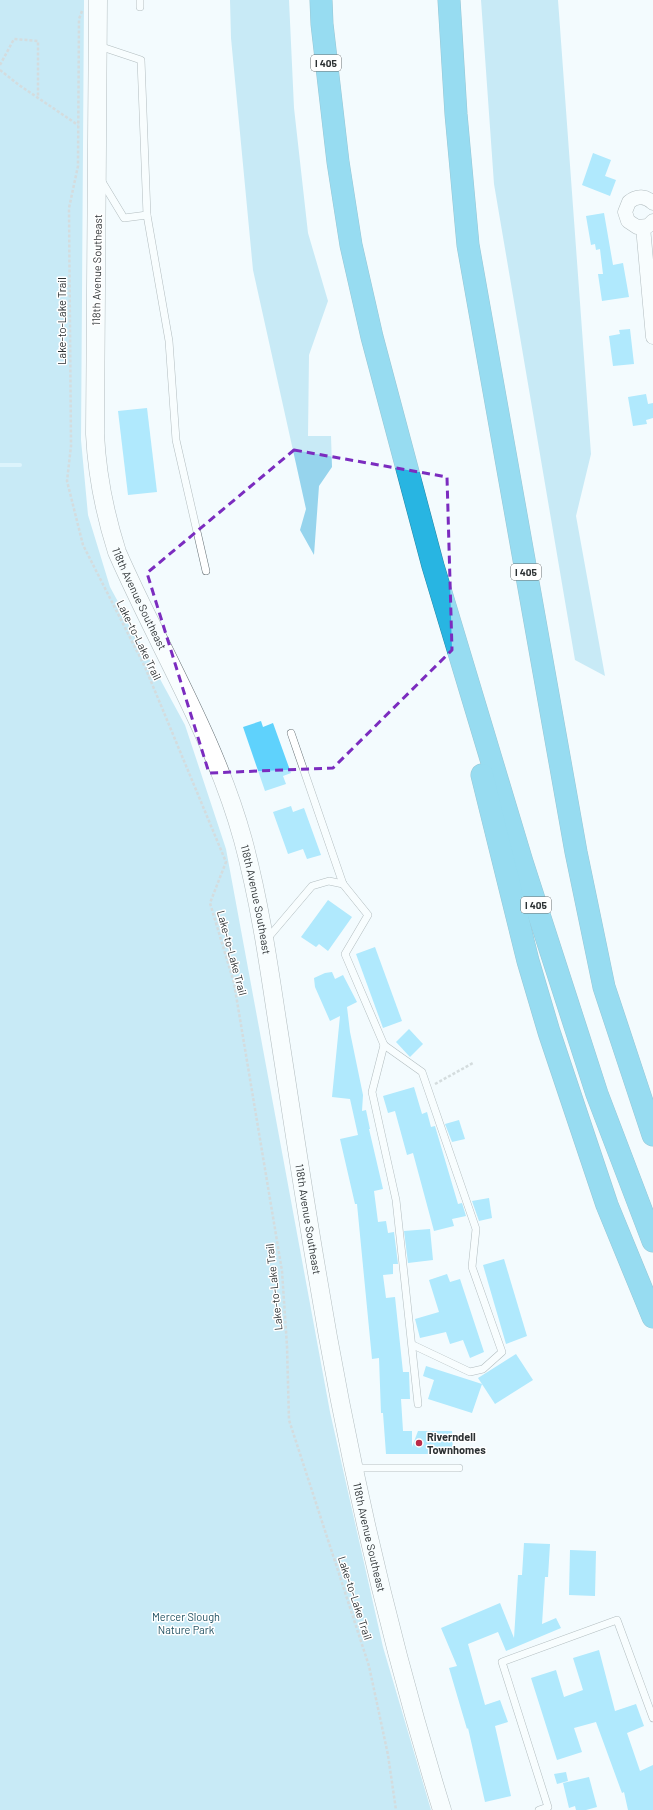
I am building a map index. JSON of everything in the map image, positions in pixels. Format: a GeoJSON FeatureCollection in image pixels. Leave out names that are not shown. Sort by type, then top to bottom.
{"type":"FeatureCollection","features":[{"type":"Feature","properties":{"kind":"highway","name":"I 405"},"geometry":{"type":"LineString","coordinates":[[321,0],[322,24],[338,162],[351,245],[372,337],[433,566],[522,862],[590,1071],[633,1192],[653,1241]]}},
{"type":"Feature","properties":{"kind":"highway","name":"I 405"},"geometry":{"type":"LineString","coordinates":[[449,0],[456,114],[468,245],[575,844],[604,987],[653,1135]]}},
{"type":"Feature","properties":{"kind":"highway"},"geometry":{"type":"LineString","coordinates":[[433,566],[474,745],[528,961],[549,1032],[607,1205],[653,1317]]}},
{"type":"Feature","properties":{"kind":"street","name":"118th Avenue Southeast"},"geometry":{"type":"LineString","coordinates":[[91,3],[99,46],[96,434],[98,478],[117,552],[186,692],[225,785],[248,859],[265,941],[316,1266],[354,1468],[399,1660],[442,1810]]}},
{"type":"Feature","properties":{"kind":"street"},"geometry":{"type":"LineString","coordinates":[[653,204],[649,199],[638,197],[629,202],[626,206],[625,212],[628,221],[637,227],[648,224],[653,337]]}},
{"type":"Feature","properties":{"kind":"lane"},"geometry":{"type":"LineString","coordinates":[[99,46],[141,60],[147,215],[169,341],[176,440],[206,571]]}},
{"type":"Feature","properties":{"kind":"lane"},"geometry":{"type":"LineString","coordinates":[[98,176],[124,218],[147,215]]}},
{"type":"Feature","properties":{"kind":"lane"},"geometry":{"type":"LineString","coordinates":[[291,733],[343,884],[368,915],[345,954],[384,1045],[422,1072],[476,1229],[472,1267],[502,1352],[483,1369],[470,1372],[413,1344]]}},
{"type":"Feature","properties":{"kind":"lane"},"geometry":{"type":"LineString","coordinates":[[265,941],[312,886],[329,881],[343,884]]}},
{"type":"Feature","properties":{"kind":"lane"},"geometry":{"type":"LineString","coordinates":[[384,1045],[372,1092],[396,1200],[413,1344],[418,1404]]}},
{"type":"Feature","properties":{"kind":"lane"},"geometry":{"type":"LineString","coordinates":[[354,1468],[459,1468]]}},
{"type":"Feature","properties":{"kind":"lane"},"geometry":{"type":"LineString","coordinates":[[539,1810],[548,1807],[502,1662],[616,1620],[653,1718]]}},
{"type":"Feature","properties":{"kind":"path","name":"Lake-to-Lake Trail"},"geometry":{"type":"LineString","coordinates":[[91,3],[79,19],[78,166],[69,208],[70,446],[67,481],[83,545],[145,667],[226,862],[210,903],[234,983],[282,1271],[288,1346],[289,1420],[369,1666],[388,1755],[396,1810]]}},
{"type":"Feature","properties":{"kind":"path"},"geometry":{"type":"LineString","coordinates":[[0,66],[14,39],[38,41],[38,98]]}},
{"type":"Feature","properties":{"kind":"path"},"geometry":{"type":"LineString","coordinates":[[0,70],[38,98],[99,139]]}},
{"type":"Feature","properties":{"kind":"path"},"geometry":{"type":"LineString","coordinates":[[428,1088],[473,1063]]}},
{"type":"Feature","properties":{"kind":"highlighted area"},"geometry":{"type":"Polygon","coordinates":[[[294,450],[447,477],[452,650],[333,768],[209,773],[147,573],[294,450]]]}},
{"type":"Feature","properties":{"kind":"green space","name":"Mercer Slough Nature Park"},"geometry":{"type":"Polygon","coordinates":[[[0,0],[84,0],[81,440],[88,515],[110,587],[185,725],[226,849],[330,1412],[383,1647],[431,1810],[0,1810],[0,0]]]}},
{"type":"Feature","properties":{"kind":"green space"},"geometry":{"type":"Polygon","coordinates":[[[230,0],[289,0],[294,108],[308,233],[328,301],[309,355],[308,436],[331,436],[332,467],[319,486],[314,555],[300,530],[306,509],[253,270],[231,38],[230,0]]]}},
{"type":"Feature","properties":{"kind":"green space"},"geometry":{"type":"Polygon","coordinates":[[[481,0],[558,0],[591,454],[576,516],[605,676],[575,660],[494,184],[481,0]]]}},
{"type":"Feature","properties":{"kind":"building"},"geometry":{"type":"Polygon","coordinates":[[[593,153],[611,160],[605,176],[616,180],[610,196],[582,185],[593,153]]]}},
{"type":"Feature","properties":{"kind":"building"},"geometry":{"type":"Polygon","coordinates":[[[604,213],[613,265],[623,263],[629,297],[602,301],[598,274],[603,274],[600,249],[596,250],[595,244],[591,245],[586,216],[604,213]]]}},
{"type":"Feature","properties":{"kind":"building"},"geometry":{"type":"Polygon","coordinates":[[[630,329],[634,364],[613,366],[609,336],[620,334],[619,330],[630,329]]]}},
{"type":"Feature","properties":{"kind":"building"},"geometry":{"type":"Polygon","coordinates":[[[646,394],[648,404],[653,403],[653,418],[646,420],[647,424],[633,426],[628,397],[646,394]]]}},
{"type":"Feature","properties":{"kind":"building"},"geometry":{"type":"Polygon","coordinates":[[[147,408],[157,492],[128,495],[118,411],[147,408]]]}},
{"type":"Feature","properties":{"kind":"building"},"geometry":{"type":"Polygon","coordinates":[[[261,721],[263,727],[273,723],[291,773],[283,776],[286,784],[265,791],[243,727],[261,721]]]}},
{"type":"Feature","properties":{"kind":"building"},"geometry":{"type":"Polygon","coordinates":[[[291,806],[293,812],[304,808],[321,855],[307,859],[303,849],[288,854],[273,812],[291,806]]]}},
{"type":"Feature","properties":{"kind":"building"},"geometry":{"type":"Polygon","coordinates":[[[328,900],[352,917],[328,951],[319,944],[316,947],[301,937],[328,900]]]}},
{"type":"Feature","properties":{"kind":"building"},"geometry":{"type":"Polygon","coordinates":[[[375,947],[402,1021],[383,1028],[356,954],[375,947]]]}},
{"type":"Feature","properties":{"kind":"building"},"geometry":{"type":"Polygon","coordinates":[[[332,972],[335,979],[343,975],[357,1002],[347,1007],[350,1032],[363,1095],[362,1111],[366,1110],[383,1189],[374,1191],[378,1222],[386,1221],[388,1233],[394,1232],[398,1264],[393,1264],[393,1274],[383,1275],[386,1298],[395,1297],[403,1372],[409,1372],[410,1399],[401,1399],[403,1431],[412,1431],[412,1447],[418,1431],[452,1431],[453,1454],[386,1454],[383,1413],[381,1413],[379,1358],[372,1359],[357,1204],[355,1204],[340,1139],[358,1135],[350,1099],[332,1097],[340,1016],[330,1021],[315,987],[314,978],[325,973],[332,972]]]}},
{"type":"Feature","properties":{"kind":"building"},"geometry":{"type":"Polygon","coordinates":[[[409,1029],[423,1044],[410,1057],[396,1042],[409,1029]]]}},
{"type":"Feature","properties":{"kind":"building"},"geometry":{"type":"Polygon","coordinates":[[[414,1087],[422,1114],[427,1112],[431,1127],[435,1126],[458,1204],[462,1203],[466,1216],[452,1219],[454,1226],[434,1231],[413,1153],[407,1155],[395,1111],[388,1113],[383,1096],[414,1087]]]}},
{"type":"Feature","properties":{"kind":"building"},"geometry":{"type":"Polygon","coordinates":[[[459,1120],[465,1139],[452,1142],[445,1124],[459,1120]]]}},
{"type":"Feature","properties":{"kind":"building"},"geometry":{"type":"Polygon","coordinates":[[[489,1198],[492,1218],[479,1221],[472,1201],[489,1198]]]}},
{"type":"Feature","properties":{"kind":"building"},"geometry":{"type":"Polygon","coordinates":[[[430,1229],[433,1260],[408,1263],[404,1231],[430,1229]]]}},
{"type":"Feature","properties":{"kind":"building"},"geometry":{"type":"Polygon","coordinates":[[[504,1259],[527,1336],[506,1344],[483,1265],[504,1259]]]}},
{"type":"Feature","properties":{"kind":"building"},"geometry":{"type":"Polygon","coordinates":[[[447,1274],[450,1282],[460,1279],[484,1352],[470,1358],[463,1340],[450,1344],[446,1332],[420,1338],[415,1319],[439,1312],[429,1280],[447,1274]]]}},
{"type":"Feature","properties":{"kind":"building"},"geometry":{"type":"Polygon","coordinates":[[[516,1354],[533,1380],[495,1404],[478,1378],[516,1354]]]}},
{"type":"Feature","properties":{"kind":"building"},"geometry":{"type":"Polygon","coordinates":[[[426,1366],[482,1384],[472,1413],[428,1399],[434,1380],[423,1376],[426,1366]]]}},
{"type":"Feature","properties":{"kind":"building"},"geometry":{"type":"Polygon","coordinates":[[[524,1543],[550,1544],[548,1577],[545,1577],[542,1624],[556,1618],[561,1628],[506,1651],[498,1632],[468,1644],[485,1705],[500,1700],[508,1722],[495,1726],[511,1796],[485,1802],[468,1728],[467,1729],[449,1668],[457,1666],[441,1628],[500,1603],[514,1638],[518,1575],[522,1575],[524,1543]]]}},
{"type":"Feature","properties":{"kind":"building"},"geometry":{"type":"Polygon","coordinates":[[[570,1550],[596,1551],[595,1596],[569,1595],[570,1550]]]}},
{"type":"Feature","properties":{"kind":"building"},"geometry":{"type":"Polygon","coordinates":[[[599,1650],[615,1711],[636,1704],[644,1726],[627,1733],[640,1771],[653,1765],[653,1810],[628,1810],[624,1792],[622,1793],[596,1722],[574,1728],[582,1752],[557,1760],[531,1678],[556,1670],[564,1697],[583,1690],[573,1658],[599,1650]]]}},
{"type":"Feature","properties":{"kind":"building"},"geometry":{"type":"Polygon","coordinates":[[[566,1772],[568,1781],[557,1784],[554,1774],[566,1772]]]}},
{"type":"Feature","properties":{"kind":"building"},"geometry":{"type":"Polygon","coordinates":[[[589,1777],[597,1807],[586,1810],[576,1810],[575,1806],[569,1808],[563,1783],[589,1777]]]}},
{"type":"Feature","properties":{"kind":"waterway"},"geometry":{"type":"LineString","coordinates":[[0,465],[20,465]]}},
{"type":"Feature","properties":{"kind":"place","name":"Riverndell Townhomes"},"geometry":{"type":"Point","coordinates":[419,1443]}}]}
